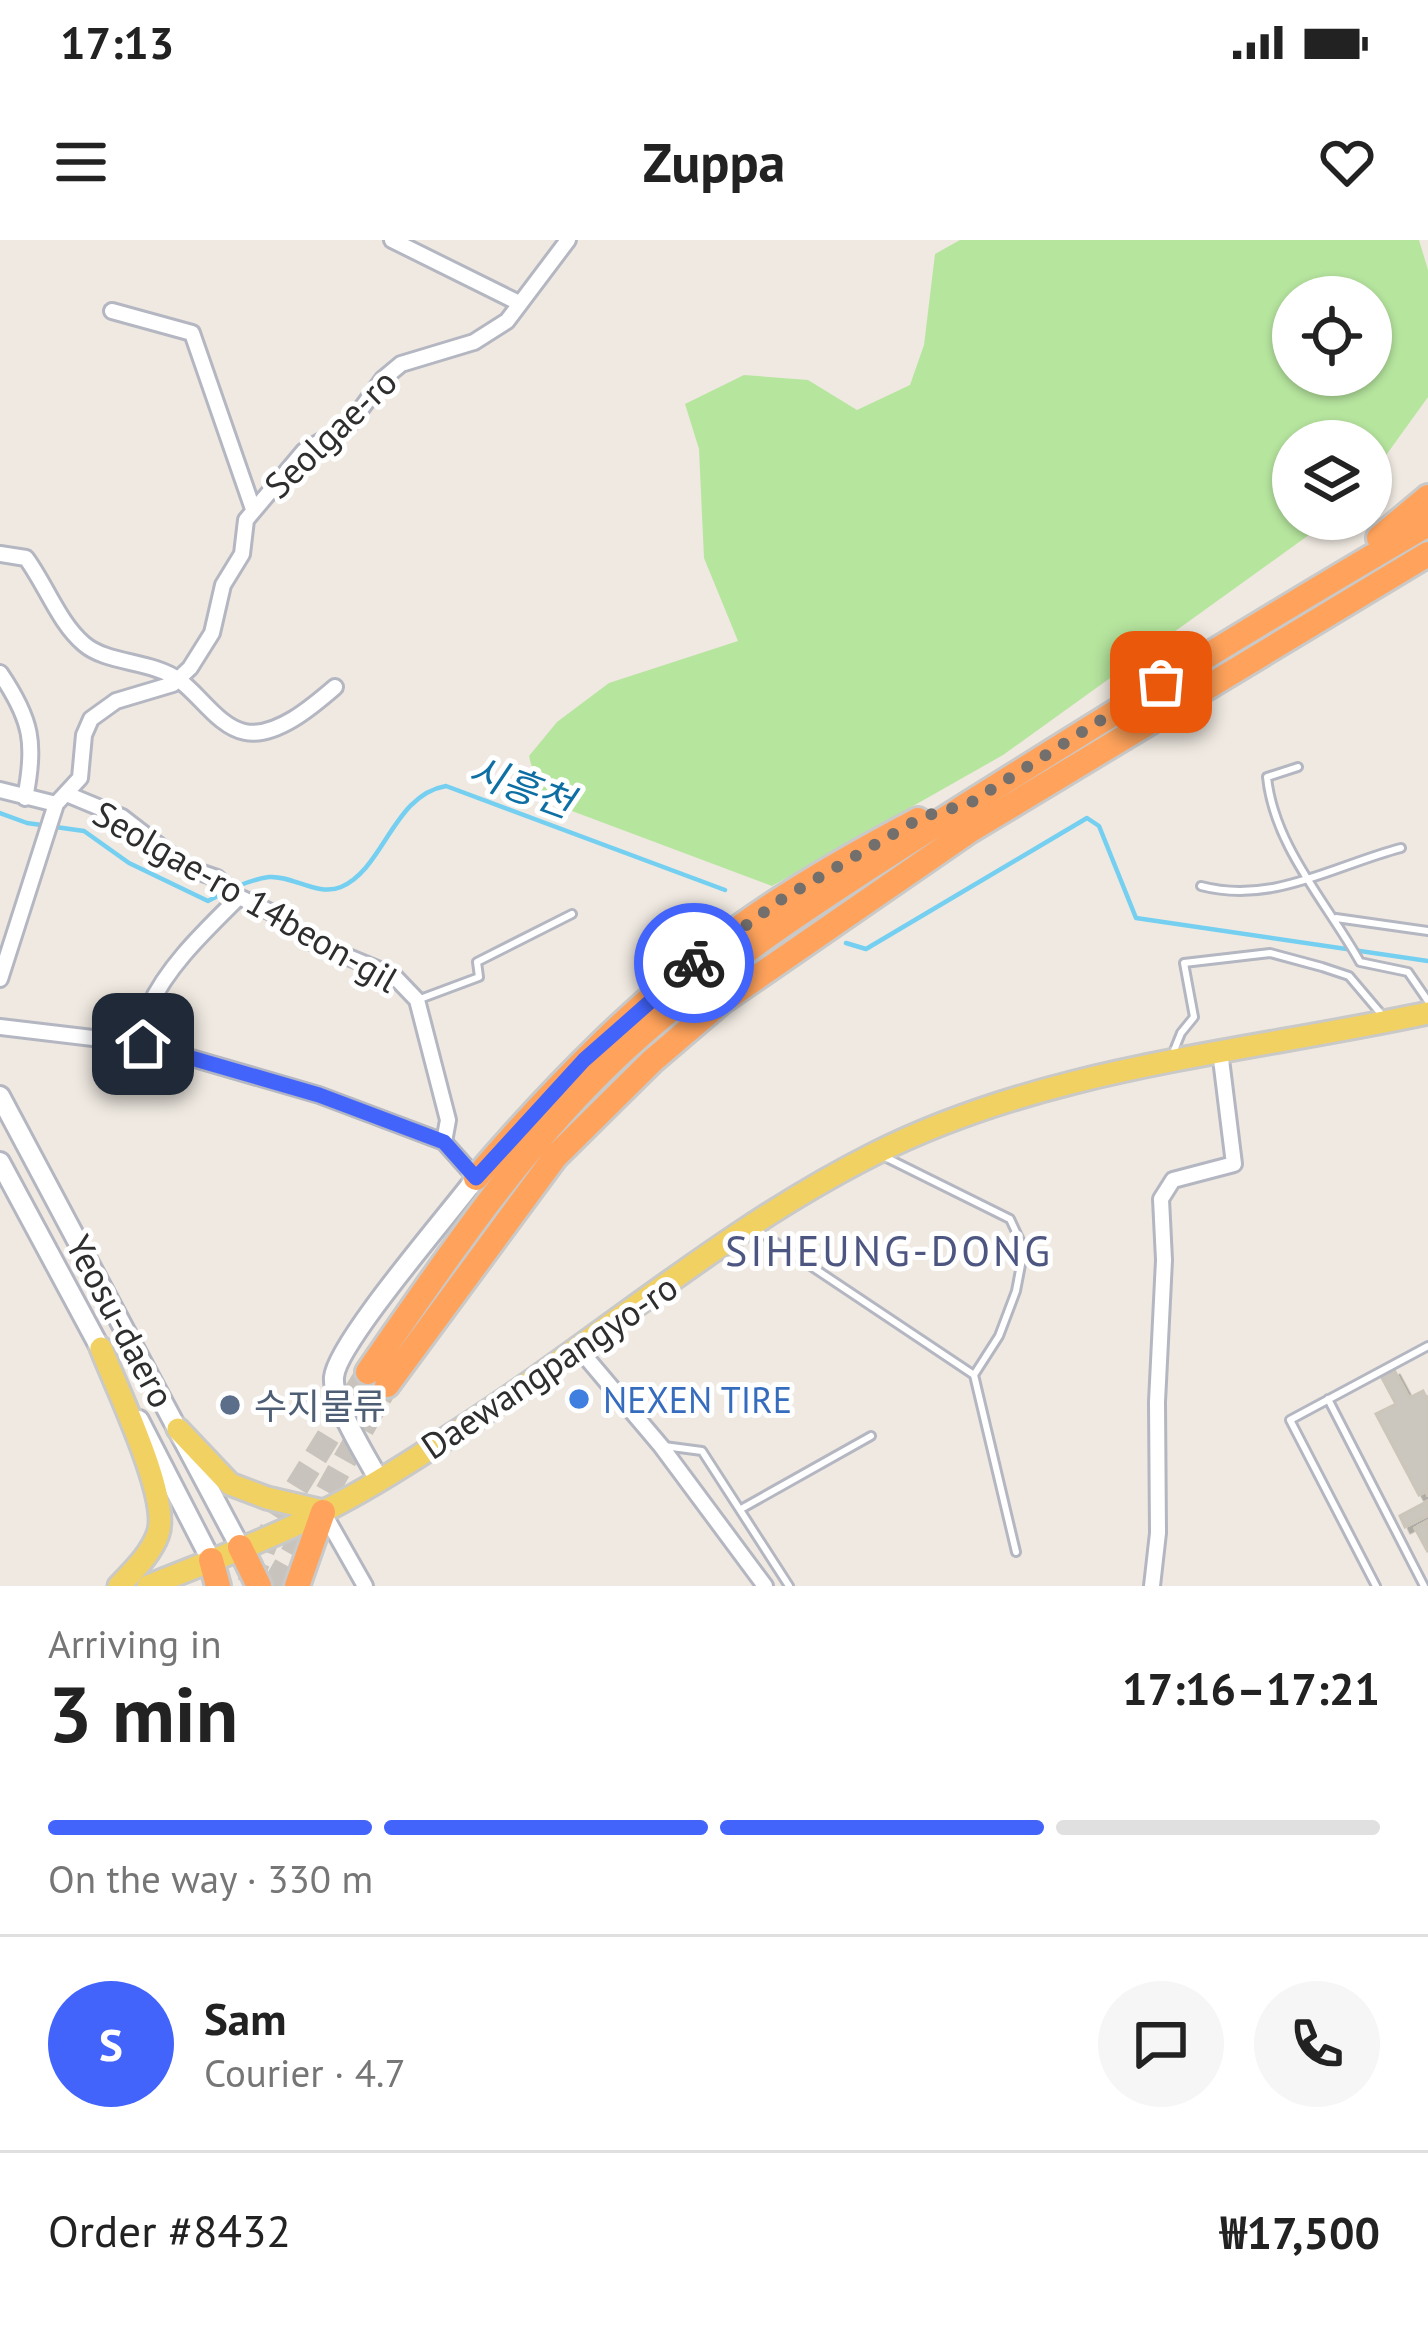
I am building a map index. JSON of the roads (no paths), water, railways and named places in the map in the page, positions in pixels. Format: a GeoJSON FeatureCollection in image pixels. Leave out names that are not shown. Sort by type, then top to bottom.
{"type":"FeatureCollection","features":[{"type":"Feature","properties":{"kind":"highway"},"geometry":{"type":"LineString","coordinates":[[1312,592],[1428,496]]}},
{"type":"Feature","properties":{"kind":"highway"},"geometry":{"type":"LineString","coordinates":[[1428,524],[970,803],[694,991],[621,1053],[540,1135],[468,1227],[377,1379],[555,1157],[652,1061],[721,1002],[969,831],[1428,554]]}},
{"type":"Feature","properties":{"kind":"highway"},"geometry":{"type":"LineString","coordinates":[[476,1178],[584,1060],[741,926],[922,817],[970,803]]}},
{"type":"Feature","properties":{"kind":"highway"},"geometry":{"type":"LineString","coordinates":[[297,1586],[323,1511]]}},
{"type":"Feature","properties":{"kind":"highway"},"geometry":{"type":"LineString","coordinates":[[240,1547],[259,1586]]}},
{"type":"Feature","properties":{"kind":"highway"},"geometry":{"type":"LineString","coordinates":[[211,1560],[218,1586]]}},
{"type":"Feature","properties":{"kind":"main road","name":"Daewangpangyo-ro"},"geometry":{"type":"LineString","coordinates":[[148,1586],[323,1511],[379,1480],[579,1349],[750,1225],[876,1153],[949,1120],[1018,1094],[1171,1060],[1428,1013]]}},
{"type":"Feature","properties":{"kind":"main road","name":"Yeosu-daero"},"geometry":{"type":"LineString","coordinates":[[0,1096],[240,1547]]}},
{"type":"Feature","properties":{"kind":"main road","name":"Yeosu-daero"},"geometry":{"type":"LineString","coordinates":[[0,1162],[211,1560]]}},
{"type":"Feature","properties":{"kind":"main road"},"geometry":{"type":"LineString","coordinates":[[379,1480],[336,1392],[334,1375],[363,1324],[476,1178]]}},
{"type":"Feature","properties":{"kind":"main road"},"geometry":{"type":"LineString","coordinates":[[101,1348],[158,1489],[160,1532],[143,1560],[118,1586]]}},
{"type":"Feature","properties":{"kind":"main road"},"geometry":{"type":"LineString","coordinates":[[178,1429],[230,1484],[323,1511]]}},
{"type":"Feature","properties":{"kind":"street"},"geometry":{"type":"LineString","coordinates":[[392,240],[519,303]]}},
{"type":"Feature","properties":{"kind":"street","name":"Seolgae-ro"},"geometry":{"type":"LineString","coordinates":[[178,679],[212,633],[223,585],[242,554],[246,520],[304,451],[350,424],[383,379],[401,364],[474,342],[506,321],[568,240]]}},
{"type":"Feature","properties":{"kind":"street"},"geometry":{"type":"LineString","coordinates":[[112,311],[192,333],[253,509]]}},
{"type":"Feature","properties":{"kind":"street"},"geometry":{"type":"LineString","coordinates":[[0,554],[26,559],[82,643],[103,655],[149,665],[178,679],[231,726],[248,733],[284,723],[335,687]]}},
{"type":"Feature","properties":{"kind":"street"},"geometry":{"type":"LineString","coordinates":[[0,673],[28,726],[33,749],[25,798]]}},
{"type":"Feature","properties":{"kind":"street"},"geometry":{"type":"LineString","coordinates":[[0,979],[46,835],[59,806],[80,778],[84,735],[91,718],[116,701],[173,685],[178,679]]}},
{"type":"Feature","properties":{"kind":"street","name":"Seolgae-ro 14beon-gil"},"geometry":{"type":"LineString","coordinates":[[0,790],[122,817],[188,868],[277,915],[312,942],[394,976],[417,1000],[448,1120],[444,1142]]}},
{"type":"Feature","properties":{"kind":"street"},"geometry":{"type":"LineString","coordinates":[[143,1044],[147,1011],[157,993],[199,937],[239,897]]}},
{"type":"Feature","properties":{"kind":"street"},"geometry":{"type":"LineString","coordinates":[[0,1027],[143,1044],[319,1095],[444,1142],[476,1178]]}},
{"type":"Feature","properties":{"kind":"street"},"geometry":{"type":"LineString","coordinates":[[1152,1586],[1158,1533],[1161,1199],[1173,1180],[1234,1164],[1220,1051]]}},
{"type":"Feature","properties":{"kind":"street"},"geometry":{"type":"LineString","coordinates":[[579,1349],[661,1446],[765,1586]]}},
{"type":"Feature","properties":{"kind":"street"},"geometry":{"type":"LineString","coordinates":[[323,1511],[365,1586]]}},
{"type":"Feature","properties":{"kind":"lane"},"geometry":{"type":"LineString","coordinates":[[1298,766],[1268,777],[1269,798],[1310,882],[1360,962],[1408,972],[1428,1000]]}},
{"type":"Feature","properties":{"kind":"lane"},"geometry":{"type":"LineString","coordinates":[[1201,886],[1247,890],[1310,882],[1365,857],[1401,848]]}},
{"type":"Feature","properties":{"kind":"lane"},"geometry":{"type":"LineString","coordinates":[[417,1000],[479,977],[477,962],[572,914]]}},
{"type":"Feature","properties":{"kind":"lane"},"geometry":{"type":"LineString","coordinates":[[1334,918],[1428,931]]}},
{"type":"Feature","properties":{"kind":"lane"},"geometry":{"type":"LineString","coordinates":[[1171,1060],[1181,1033],[1194,1017],[1184,963],[1270,953],[1322,967],[1349,976],[1388,1022]]}},
{"type":"Feature","properties":{"kind":"lane"},"geometry":{"type":"LineString","coordinates":[[876,1153],[1010,1219],[1024,1249],[1016,1291],[999,1336],[974,1375]]}},
{"type":"Feature","properties":{"kind":"lane"},"geometry":{"type":"LineString","coordinates":[[750,1225],[974,1375],[1016,1552]]}},
{"type":"Feature","properties":{"kind":"lane"},"geometry":{"type":"LineString","coordinates":[[1376,1586],[1291,1420],[1428,1346]]}},
{"type":"Feature","properties":{"kind":"lane"},"geometry":{"type":"LineString","coordinates":[[1328,1399],[1424,1586]]}},
{"type":"Feature","properties":{"kind":"lane"},"geometry":{"type":"LineString","coordinates":[[741,1509],[871,1436]]}},
{"type":"Feature","properties":{"kind":"lane"},"geometry":{"type":"LineString","coordinates":[[661,1446],[702,1451],[789,1586]]}},
{"type":"Feature","properties":{"kind":"waterway","name":"시흥천"},"geometry":{"type":"LineString","coordinates":[[0,813],[27,823],[84,831],[129,863],[208,901],[269,877],[323,889],[341,887],[368,865],[413,803],[446,786],[725,890]]}},
{"type":"Feature","properties":{"kind":"waterway","name":"시흥천"},"geometry":{"type":"LineString","coordinates":[[846,943],[866,949],[1087,818],[1099,826],[1136,918],[1428,961]]}},
{"type":"Feature","properties":{"kind":"tunnel"},"geometry":{"type":"LineString","coordinates":[[249,1584],[273,1526],[368,1372]]}},
{"type":"Feature","properties":{"kind":"tunnel"},"geometry":{"type":"LineString","coordinates":[[274,1586],[387,1385]]}},
{"type":"Feature","properties":{"kind":"place","name":"NEXEN TIRE"},"geometry":{"type":"Point","coordinates":[579,1399]}},
{"type":"Feature","properties":{"kind":"place","name":"수지물류"},"geometry":{"type":"Point","coordinates":[230,1405]}},
{"type":"Feature","properties":{"kind":"district","name":"SIHEUNG-DONG"},"geometry":{"type":"Point","coordinates":[889,1250]}}]}
